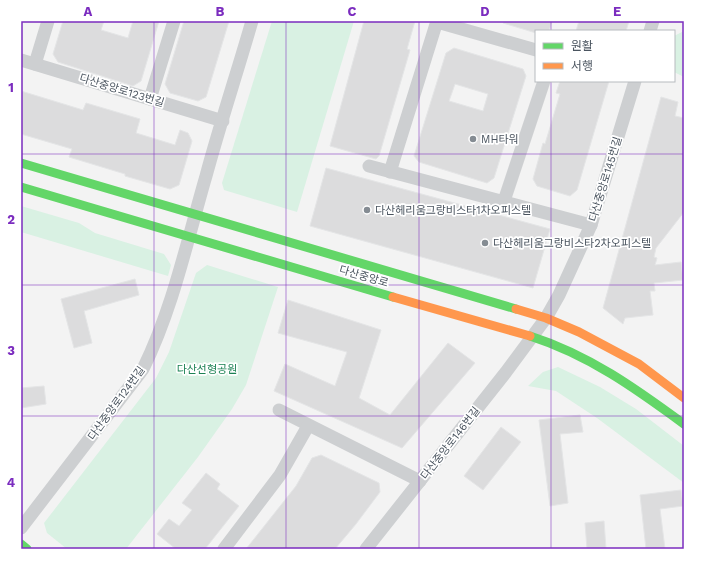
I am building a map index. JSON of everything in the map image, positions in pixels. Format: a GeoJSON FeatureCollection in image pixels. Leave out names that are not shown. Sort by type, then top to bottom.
{"type":"FeatureCollection","features":[{"type":"Feature","properties":{"kind":"street"},"geometry":{"type":"LineString","coordinates":[[35,64],[48,21]]}},
{"type":"Feature","properties":{"kind":"street"},"geometry":{"type":"LineString","coordinates":[[150,99],[174,21]]}},
{"type":"Feature","properties":{"kind":"street"},"geometry":{"type":"LineString","coordinates":[[189,238],[252,21]]}},
{"type":"Feature","properties":{"kind":"street"},"geometry":{"type":"LineString","coordinates":[[390,172],[437,21],[535,50]]}},
{"type":"Feature","properties":{"kind":"street","name":"다산중앙로123번길"},"geometry":{"type":"LineString","coordinates":[[21,60],[223,121]]}},
{"type":"Feature","properties":{"kind":"street"},"geometry":{"type":"LineString","coordinates":[[504,202],[544,82]]}},
{"type":"Feature","properties":{"kind":"street","name":"다산중앙로145번길"},"geometry":{"type":"LineString","coordinates":[[532,337],[546,318],[564,286],[591,225],[635,82]]}},
{"type":"Feature","properties":{"kind":"street","name":"다산중앙로"},"geometry":{"type":"LineString","coordinates":[[21,163],[546,318],[579,332],[640,364],[684,398]]}},
{"type":"Feature","properties":{"kind":"street"},"geometry":{"type":"LineString","coordinates":[[369,166],[591,225]]}},
{"type":"Feature","properties":{"kind":"street","name":"다산중앙로"},"geometry":{"type":"LineString","coordinates":[[21,186],[189,238],[532,337],[583,357],[625,381],[684,424]]}},
{"type":"Feature","properties":{"kind":"street","name":"다산중앙로124번길"},"geometry":{"type":"LineString","coordinates":[[21,528],[142,369],[168,310],[189,238]]}},
{"type":"Feature","properties":{"kind":"street","name":"다산중앙로146번길"},"geometry":{"type":"LineString","coordinates":[[366,549],[532,337]]}},
{"type":"Feature","properties":{"kind":"street"},"geometry":{"type":"LineString","coordinates":[[279,410],[308,426],[420,481]]}},
{"type":"Feature","properties":{"kind":"street"},"geometry":{"type":"LineString","coordinates":[[224,549],[280,475],[308,426]]}},
{"type":"Feature","properties":{"kind":"street"},"geometry":{"type":"LineString","coordinates":[[21,544],[27,549]]}},
{"type":"Feature","properties":{"kind":"green space"},"geometry":{"type":"Polygon","coordinates":[[[272,21],[354,21],[297,212],[224,190],[222,183],[272,21]]]}},
{"type":"Feature","properties":{"kind":"green space"},"geometry":{"type":"Polygon","coordinates":[[[684,31],[684,77],[675,72],[675,36],[684,31]]]}},
{"type":"Feature","properties":{"kind":"green space"},"geometry":{"type":"Polygon","coordinates":[[[21,206],[79,223],[95,233],[164,254],[171,265],[168,276],[21,232],[21,206]]]}},
{"type":"Feature","properties":{"kind":"green space","name":"다산선형공원"},"geometry":{"type":"Polygon","coordinates":[[[207,265],[278,287],[246,385],[232,409],[198,457],[126,549],[67,549],[47,533],[44,523],[156,378],[169,352],[196,273],[207,265]]]}},
{"type":"Feature","properties":{"kind":"green space"},"geometry":{"type":"Polygon","coordinates":[[[558,367],[600,387],[636,409],[684,446],[684,483],[597,418],[556,391],[528,386],[543,372],[558,367]]]}},
{"type":"Feature","properties":{"kind":"building"},"geometry":{"type":"Polygon","coordinates":[[[63,21],[104,21],[101,30],[128,38],[133,21],[159,21],[141,81],[133,86],[58,62],[53,54],[63,21]]]}},
{"type":"Feature","properties":{"kind":"building"},"geometry":{"type":"Polygon","coordinates":[[[184,21],[229,21],[206,97],[198,101],[170,93],[165,84],[184,21]]]}},
{"type":"Feature","properties":{"kind":"building"},"geometry":{"type":"Polygon","coordinates":[[[364,21],[415,21],[407,49],[410,50],[379,156],[376,159],[330,146],[364,21]]]}},
{"type":"Feature","properties":{"kind":"building"},"geometry":{"type":"Polygon","coordinates":[[[504,21],[552,21],[549,30],[535,30],[535,33],[503,23],[504,21]]]}},
{"type":"Feature","properties":{"kind":"building"},"geometry":{"type":"Polygon","coordinates":[[[579,21],[629,21],[626,30],[576,30],[579,21]]]}},
{"type":"Feature","properties":{"kind":"building"},"geometry":{"type":"Polygon","coordinates":[[[454,48],[523,69],[526,76],[494,178],[487,183],[419,162],[414,156],[446,53],[454,48]],[[455,84],[449,101],[483,111],[488,94],[455,84]]]}},
{"type":"Feature","properties":{"kind":"building"},"geometry":{"type":"Polygon","coordinates":[[[560,82],[609,82],[577,190],[570,196],[537,186],[533,179],[543,143],[545,144],[560,94],[556,93],[560,82]]]}},
{"type":"Feature","properties":{"kind":"building"},"geometry":{"type":"Polygon","coordinates":[[[21,91],[83,110],[86,103],[140,119],[136,133],[175,145],[180,130],[188,133],[192,141],[179,185],[170,189],[125,176],[125,174],[69,157],[72,149],[21,134],[21,91]]]}},
{"type":"Feature","properties":{"kind":"building"},"geometry":{"type":"Polygon","coordinates":[[[661,97],[678,102],[675,116],[684,118],[684,212],[656,248],[654,257],[657,258],[655,265],[681,262],[683,280],[654,283],[655,291],[650,291],[653,315],[625,318],[623,324],[603,308],[661,97]]]}},
{"type":"Feature","properties":{"kind":"building"},"geometry":{"type":"Polygon","coordinates":[[[326,168],[550,229],[533,288],[310,226],[326,168]]]}},
{"type":"Feature","properties":{"kind":"building"},"geometry":{"type":"Polygon","coordinates":[[[135,279],[139,295],[84,311],[92,343],[74,348],[61,299],[135,279]]]}},
{"type":"Feature","properties":{"kind":"building"},"geometry":{"type":"Polygon","coordinates":[[[288,300],[381,330],[359,398],[390,415],[448,343],[475,363],[402,448],[274,391],[285,364],[335,386],[347,352],[278,333],[288,300]]]}},
{"type":"Feature","properties":{"kind":"building"},"geometry":{"type":"Polygon","coordinates":[[[44,386],[46,404],[21,408],[21,388],[44,386]]]}},
{"type":"Feature","properties":{"kind":"building"},"geometry":{"type":"Polygon","coordinates":[[[580,415],[583,432],[560,434],[568,503],[550,506],[539,420],[580,415]]]}},
{"type":"Feature","properties":{"kind":"building"},"geometry":{"type":"Polygon","coordinates":[[[501,427],[521,442],[483,490],[464,476],[501,427]]]}},
{"type":"Feature","properties":{"kind":"building"},"geometry":{"type":"Polygon","coordinates":[[[321,455],[379,483],[380,492],[356,524],[335,549],[246,549],[296,486],[312,458],[321,455]]]}},
{"type":"Feature","properties":{"kind":"building"},"geometry":{"type":"Polygon","coordinates":[[[206,473],[220,484],[217,489],[239,506],[205,549],[176,549],[157,534],[169,519],[179,526],[192,510],[182,503],[206,473]]]}},
{"type":"Feature","properties":{"kind":"building"},"geometry":{"type":"Polygon","coordinates":[[[681,490],[683,506],[660,509],[665,549],[646,549],[640,495],[681,490]]]}},
{"type":"Feature","properties":{"kind":"building"},"geometry":{"type":"Polygon","coordinates":[[[604,521],[606,549],[587,549],[585,523],[604,521]]]}},
{"type":"Feature","properties":{"kind":"traffic: fast"},"geometry":{"type":"LineString","coordinates":[[21,163],[516,309]]}},
{"type":"Feature","properties":{"kind":"traffic: fast"},"geometry":{"type":"LineString","coordinates":[[21,187],[393,297]]}},
{"type":"Feature","properties":{"kind":"traffic: fast"},"geometry":{"type":"LineString","coordinates":[[530,336],[552,344],[592,363],[629,385],[684,424]]}},
{"type":"Feature","properties":{"kind":"traffic: fast"},"geometry":{"type":"LineString","coordinates":[[21,544],[27,549]]}},
{"type":"Feature","properties":{"kind":"traffic: slow"},"geometry":{"type":"LineString","coordinates":[[393,297],[530,336]]}},
{"type":"Feature","properties":{"kind":"traffic: slow"},"geometry":{"type":"LineString","coordinates":[[516,309],[546,318],[579,332],[639,364],[684,398]]}},
{"type":"Feature","properties":{"kind":"place","name":"MH타워"},"geometry":{"type":"Point","coordinates":[473,139]}},
{"type":"Feature","properties":{"kind":"place","name":"다산헤리움그랑비스타1차오피스텔"},"geometry":{"type":"Point","coordinates":[367,210]}},
{"type":"Feature","properties":{"kind":"place","name":"다산헤리움그랑비스타2차오피스텔"},"geometry":{"type":"Point","coordinates":[485,243]}}]}
